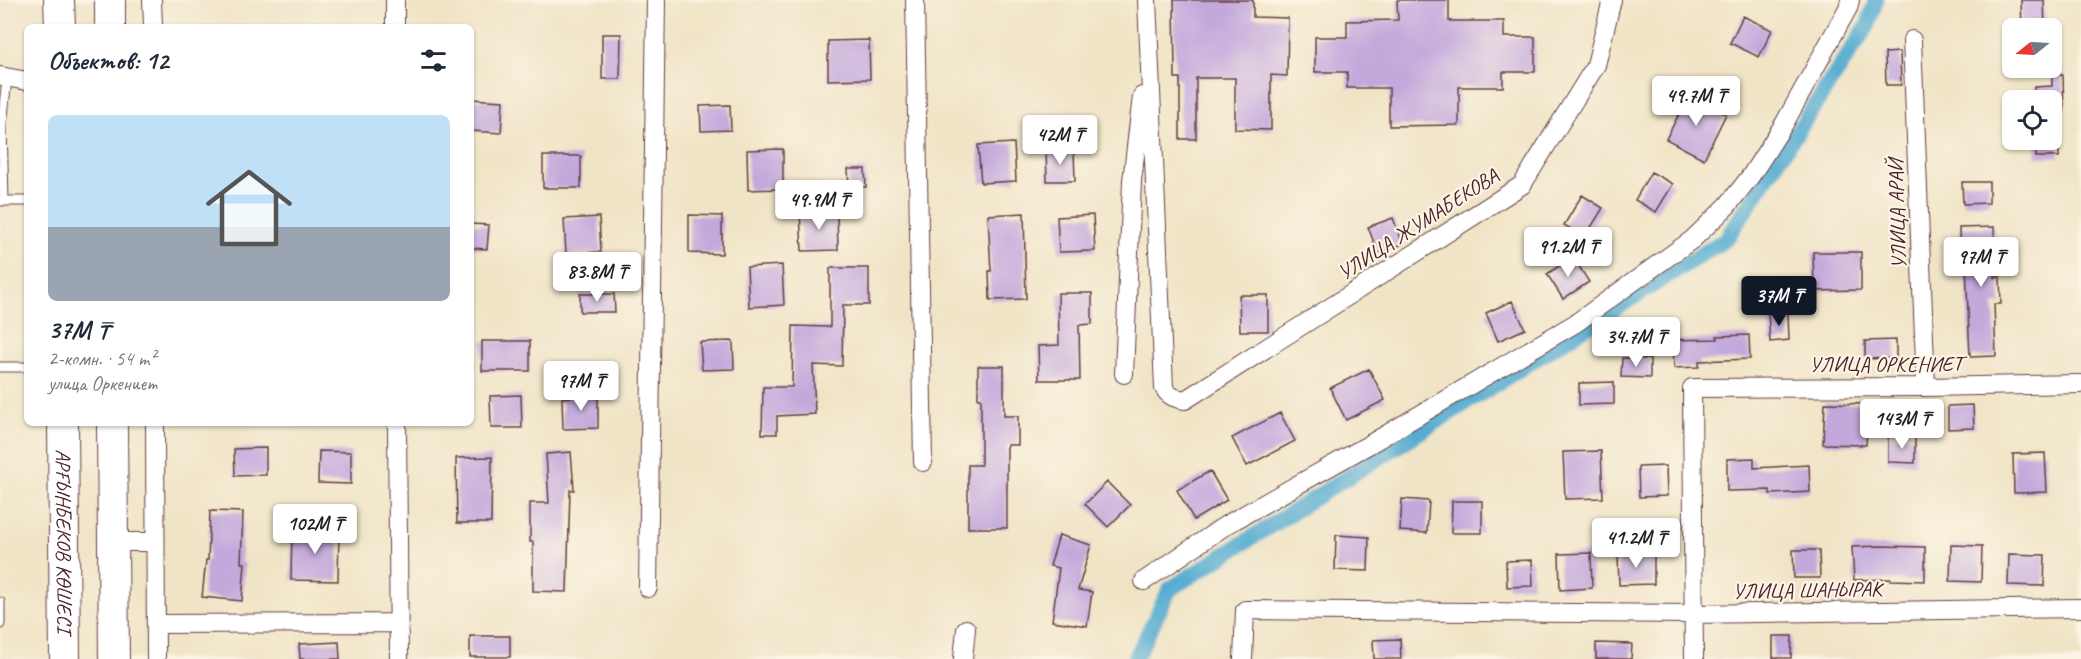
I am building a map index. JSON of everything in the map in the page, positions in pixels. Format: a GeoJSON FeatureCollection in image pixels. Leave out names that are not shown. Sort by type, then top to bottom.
{"type":"FeatureCollection","features":[{"type":"Feature","properties":{"kind":"main road"},"geometry":{"type":"LineString","coordinates":[[59,0],[60,24]]}},
{"type":"Feature","properties":{"kind":"main road"},"geometry":{"type":"LineString","coordinates":[[110,0],[110,24]]}},
{"type":"Feature","properties":{"kind":"main road","name":"АРҒЫНБЕКОВ КӨШЕСІ"},"geometry":{"type":"LineString","coordinates":[[63,426],[65,659]]}},
{"type":"Feature","properties":{"kind":"main road"},"geometry":{"type":"LineString","coordinates":[[112,426],[114,659]]}},
{"type":"Feature","properties":{"kind":"street"},"geometry":{"type":"LineString","coordinates":[[153,0],[153,24]]}},
{"type":"Feature","properties":{"kind":"street"},"geometry":{"type":"LineString","coordinates":[[395,0],[395,24]]}},
{"type":"Feature","properties":{"kind":"street"},"geometry":{"type":"LineString","coordinates":[[648,588],[656,0]]}},
{"type":"Feature","properties":{"kind":"street"},"geometry":{"type":"LineString","coordinates":[[915,0],[923,462]]}},
{"type":"Feature","properties":{"kind":"street"},"geometry":{"type":"LineString","coordinates":[[1124,374],[1132,181],[1148,43],[1146,0]]}},
{"type":"Feature","properties":{"kind":"street","name":"УЛИЦА ЖУМАБЕКОВА"},"geometry":{"type":"LineString","coordinates":[[1148,43],[1164,388],[1168,395],[1185,400],[1522,185],[1596,65],[1612,0]]}},
{"type":"Feature","properties":{"kind":"street"},"geometry":{"type":"LineString","coordinates":[[1144,582],[1226,525],[1370,444],[1576,322],[1693,239],[1721,212],[1750,177],[1784,124],[1848,8],[1850,0]]}},
{"type":"Feature","properties":{"kind":"street","name":"УЛИЦА АРАЙ"},"geometry":{"type":"LineString","coordinates":[[1912,40],[1926,387]]}},
{"type":"Feature","properties":{"kind":"street"},"geometry":{"type":"LineString","coordinates":[[4,77],[24,80]]}},
{"type":"Feature","properties":{"kind":"street","name":"УЛИЦА ОРКЕНИЕТ"},"geometry":{"type":"LineString","coordinates":[[1694,614],[1692,388],[2081,384]]}},
{"type":"Feature","properties":{"kind":"street"},"geometry":{"type":"LineString","coordinates":[[155,426],[156,659]]}},
{"type":"Feature","properties":{"kind":"street"},"geometry":{"type":"LineString","coordinates":[[397,426],[399,659]]}},
{"type":"Feature","properties":{"kind":"street"},"geometry":{"type":"LineString","coordinates":[[113,542],[155,542]]}},
{"type":"Feature","properties":{"kind":"street","name":"УЛИЦА ШАНЫРАК"},"geometry":{"type":"LineString","coordinates":[[1243,659],[1245,610],[1694,614],[2081,608]]}},
{"type":"Feature","properties":{"kind":"street"},"geometry":{"type":"LineString","coordinates":[[1694,614],[1694,659]]}},
{"type":"Feature","properties":{"kind":"street"},"geometry":{"type":"LineString","coordinates":[[156,624],[398,623]]}},
{"type":"Feature","properties":{"kind":"street"},"geometry":{"type":"LineString","coordinates":[[963,659],[966,629]]}},
{"type":"Feature","properties":{"kind":"lane"},"geometry":{"type":"LineString","coordinates":[[4,77],[2,201],[24,201]]}},
{"type":"Feature","properties":{"kind":"lane"},"geometry":{"type":"LineString","coordinates":[[0,367],[24,367]]}},
{"type":"Feature","properties":{"kind":"lane"},"geometry":{"type":"LineString","coordinates":[[0,602],[0,624]]}},
{"type":"Feature","properties":{"kind":"building"},"geometry":{"type":"Polygon","coordinates":[[[1174,0],[1253,0],[1253,17],[1288,18],[1287,76],[1271,75],[1271,130],[1235,129],[1235,78],[1196,78],[1196,139],[1180,139],[1180,78],[1175,78],[1174,0]]]}},
{"type":"Feature","properties":{"kind":"building"},"geometry":{"type":"Polygon","coordinates":[[[1397,0],[1449,0],[1449,21],[1504,21],[1504,37],[1535,37],[1535,72],[1503,72],[1503,87],[1459,87],[1459,125],[1389,126],[1389,88],[1347,88],[1347,72],[1315,72],[1315,37],[1347,37],[1347,21],[1398,20],[1397,0]]]}},
{"type":"Feature","properties":{"kind":"building"},"geometry":{"type":"Polygon","coordinates":[[[2021,0],[2044,0],[2045,18],[2022,18],[2021,0]]]}},
{"type":"Feature","properties":{"kind":"building"},"geometry":{"type":"Polygon","coordinates":[[[1743,16],[1772,30],[1759,57],[1730,43],[1743,16]]]}},
{"type":"Feature","properties":{"kind":"building"},"geometry":{"type":"Polygon","coordinates":[[[602,34],[621,34],[620,79],[602,79],[602,34]]]}},
{"type":"Feature","properties":{"kind":"building"},"geometry":{"type":"Polygon","coordinates":[[[869,40],[870,79],[828,80],[828,41],[869,40]]]}},
{"type":"Feature","properties":{"kind":"building"},"geometry":{"type":"Polygon","coordinates":[[[1900,52],[1901,85],[1886,85],[1885,53],[1900,52]]]}},
{"type":"Feature","properties":{"kind":"building"},"geometry":{"type":"Polygon","coordinates":[[[2063,75],[2064,111],[2062,111],[2062,90],[2034,90],[2034,87],[2052,86],[2052,78],[2062,78],[2063,75]]]}},
{"type":"Feature","properties":{"kind":"building"},"geometry":{"type":"Polygon","coordinates":[[[1689,95],[1726,114],[1704,159],[1666,139],[1689,95]]]}},
{"type":"Feature","properties":{"kind":"building"},"geometry":{"type":"Polygon","coordinates":[[[474,99],[503,101],[501,133],[474,131],[474,99]]]}},
{"type":"Feature","properties":{"kind":"building"},"geometry":{"type":"Polygon","coordinates":[[[730,105],[731,130],[701,131],[700,106],[730,105]]]}},
{"type":"Feature","properties":{"kind":"building"},"geometry":{"type":"Polygon","coordinates":[[[1014,143],[1016,181],[981,183],[978,145],[1014,143]]]}},
{"type":"Feature","properties":{"kind":"building"},"geometry":{"type":"Polygon","coordinates":[[[783,149],[783,189],[748,190],[747,150],[783,149]]]}},
{"type":"Feature","properties":{"kind":"building"},"geometry":{"type":"Polygon","coordinates":[[[1046,150],[1074,150],[1075,181],[1047,181],[1046,150]]]}},
{"type":"Feature","properties":{"kind":"building"},"geometry":{"type":"Polygon","coordinates":[[[2036,150],[2059,150],[2059,157],[2036,157],[2036,150]]]}},
{"type":"Feature","properties":{"kind":"building"},"geometry":{"type":"Polygon","coordinates":[[[543,156],[581,156],[581,188],[543,188],[543,156]]]}},
{"type":"Feature","properties":{"kind":"building"},"geometry":{"type":"Polygon","coordinates":[[[848,169],[865,169],[866,187],[849,187],[848,169]]]}},
{"type":"Feature","properties":{"kind":"building"},"geometry":{"type":"Polygon","coordinates":[[[1651,172],[1673,184],[1656,212],[1635,200],[1651,172]]]}},
{"type":"Feature","properties":{"kind":"building"},"geometry":{"type":"Polygon","coordinates":[[[1962,182],[1989,182],[1989,203],[1963,204],[1962,182]]]}},
{"type":"Feature","properties":{"kind":"building"},"geometry":{"type":"Polygon","coordinates":[[[1582,195],[1603,208],[1585,237],[1564,225],[1582,195]]]}},
{"type":"Feature","properties":{"kind":"building"},"geometry":{"type":"Polygon","coordinates":[[[837,211],[838,250],[802,251],[800,212],[837,211]]]}},
{"type":"Feature","properties":{"kind":"building"},"geometry":{"type":"Polygon","coordinates":[[[1024,213],[1026,299],[990,300],[988,215],[1024,213]]]}},
{"type":"Feature","properties":{"kind":"building"},"geometry":{"type":"Polygon","coordinates":[[[689,215],[722,216],[722,254],[689,253],[689,215]]]}},
{"type":"Feature","properties":{"kind":"building"},"geometry":{"type":"Polygon","coordinates":[[[1093,215],[1095,251],[1059,252],[1057,217],[1093,215]]]}},
{"type":"Feature","properties":{"kind":"building"},"geometry":{"type":"Polygon","coordinates":[[[599,217],[601,252],[566,254],[564,219],[599,217]]]}},
{"type":"Feature","properties":{"kind":"building"},"geometry":{"type":"Polygon","coordinates":[[[1393,218],[1403,244],[1378,253],[1368,227],[1393,218]]]}},
{"type":"Feature","properties":{"kind":"building"},"geometry":{"type":"Polygon","coordinates":[[[474,224],[489,225],[487,249],[474,248],[474,224]]]}},
{"type":"Feature","properties":{"kind":"building"},"geometry":{"type":"Polygon","coordinates":[[[1994,227],[1995,277],[2000,276],[2001,304],[1994,304],[1996,356],[1970,357],[1966,266],[1960,266],[1959,228],[1994,227]]]}},
{"type":"Feature","properties":{"kind":"building"},"geometry":{"type":"Polygon","coordinates":[[[1813,252],[1861,252],[1861,290],[1814,291],[1813,252]]]}},
{"type":"Feature","properties":{"kind":"building"},"geometry":{"type":"Polygon","coordinates":[[[1573,257],[1589,282],[1563,299],[1547,274],[1573,257]]]}},
{"type":"Feature","properties":{"kind":"building"},"geometry":{"type":"Polygon","coordinates":[[[782,265],[784,305],[749,307],[747,267],[782,265]]]}},
{"type":"Feature","properties":{"kind":"building"},"geometry":{"type":"Polygon","coordinates":[[[830,268],[869,268],[869,305],[843,305],[842,366],[813,365],[815,414],[777,416],[777,434],[762,434],[763,387],[792,387],[793,326],[830,327],[830,268]]]}},
{"type":"Feature","properties":{"kind":"building"},"geometry":{"type":"Polygon","coordinates":[[[1058,293],[1092,293],[1092,324],[1079,325],[1080,380],[1039,380],[1038,346],[1059,345],[1058,293]]]}},
{"type":"Feature","properties":{"kind":"building"},"geometry":{"type":"Polygon","coordinates":[[[580,294],[614,294],[615,312],[580,312],[580,294]]]}},
{"type":"Feature","properties":{"kind":"building"},"geometry":{"type":"Polygon","coordinates":[[[1239,295],[1268,295],[1268,331],[1240,331],[1239,295]]]}},
{"type":"Feature","properties":{"kind":"building"},"geometry":{"type":"Polygon","coordinates":[[[1512,301],[1525,329],[1498,341],[1486,313],[1512,301]]]}},
{"type":"Feature","properties":{"kind":"building"},"geometry":{"type":"Polygon","coordinates":[[[1788,312],[1789,340],[1770,342],[1768,313],[1788,312]]]}},
{"type":"Feature","properties":{"kind":"building"},"geometry":{"type":"Polygon","coordinates":[[[1749,335],[1750,359],[1699,361],[1699,367],[1674,368],[1673,340],[1718,339],[1717,336],[1749,335]]]}},
{"type":"Feature","properties":{"kind":"building"},"geometry":{"type":"Polygon","coordinates":[[[1896,340],[1896,358],[1865,359],[1865,341],[1896,340]]]}},
{"type":"Feature","properties":{"kind":"building"},"geometry":{"type":"Polygon","coordinates":[[[482,341],[530,341],[530,371],[482,371],[482,341]]]}},
{"type":"Feature","properties":{"kind":"building"},"geometry":{"type":"Polygon","coordinates":[[[733,341],[734,369],[702,370],[700,342],[733,341]]]}},
{"type":"Feature","properties":{"kind":"building"},"geometry":{"type":"Polygon","coordinates":[[[1622,358],[1650,359],[1650,378],[1621,377],[1622,358]]]}},
{"type":"Feature","properties":{"kind":"building"},"geometry":{"type":"Polygon","coordinates":[[[978,366],[1004,366],[1004,416],[1018,416],[1018,445],[1007,445],[1007,528],[968,528],[968,465],[981,465],[981,398],[978,398],[978,366]]]}},
{"type":"Feature","properties":{"kind":"building"},"geometry":{"type":"Polygon","coordinates":[[[1369,369],[1385,400],[1346,420],[1330,388],[1369,369]]]}},
{"type":"Feature","properties":{"kind":"building"},"geometry":{"type":"Polygon","coordinates":[[[1614,382],[1614,404],[1579,405],[1579,383],[1614,382]]]}},
{"type":"Feature","properties":{"kind":"building"},"geometry":{"type":"Polygon","coordinates":[[[574,394],[598,394],[598,428],[563,429],[562,398],[574,397],[574,394]]]}},
{"type":"Feature","properties":{"kind":"building"},"geometry":{"type":"Polygon","coordinates":[[[521,395],[522,428],[491,428],[490,396],[521,395]]]}},
{"type":"Feature","properties":{"kind":"building"},"geometry":{"type":"Polygon","coordinates":[[[1825,403],[1868,404],[1866,445],[1823,444],[1825,403]]]}},
{"type":"Feature","properties":{"kind":"building"},"geometry":{"type":"Polygon","coordinates":[[[1973,405],[1974,428],[1948,429],[1948,406],[1973,405]]]}},
{"type":"Feature","properties":{"kind":"building"},"geometry":{"type":"Polygon","coordinates":[[[1280,413],[1295,441],[1247,466],[1232,438],[1280,413]]]}},
{"type":"Feature","properties":{"kind":"building"},"geometry":{"type":"Polygon","coordinates":[[[1888,437],[1915,437],[1915,463],[1888,462],[1888,437]]]}},
{"type":"Feature","properties":{"kind":"building"},"geometry":{"type":"Polygon","coordinates":[[[266,448],[266,475],[235,476],[234,449],[266,448]]]}},
{"type":"Feature","properties":{"kind":"building"},"geometry":{"type":"Polygon","coordinates":[[[319,451],[351,452],[351,484],[318,483],[319,451]]]}},
{"type":"Feature","properties":{"kind":"building"},"geometry":{"type":"Polygon","coordinates":[[[1601,451],[1603,498],[1565,499],[1563,452],[1601,451]]]}},
{"type":"Feature","properties":{"kind":"building"},"geometry":{"type":"Polygon","coordinates":[[[571,452],[574,490],[570,490],[567,592],[533,591],[530,503],[549,503],[546,454],[571,452]]]}},
{"type":"Feature","properties":{"kind":"building"},"geometry":{"type":"Polygon","coordinates":[[[2045,453],[2047,492],[2014,493],[2013,454],[2045,453]]]}},
{"type":"Feature","properties":{"kind":"building"},"geometry":{"type":"Polygon","coordinates":[[[492,457],[491,523],[457,523],[456,458],[492,457]]]}},
{"type":"Feature","properties":{"kind":"building"},"geometry":{"type":"Polygon","coordinates":[[[1754,458],[1754,468],[1809,465],[1810,492],[1770,494],[1770,490],[1727,491],[1727,459],[1754,458]]]}},
{"type":"Feature","properties":{"kind":"building"},"geometry":{"type":"Polygon","coordinates":[[[1666,466],[1667,496],[1639,497],[1638,467],[1666,466]]]}},
{"type":"Feature","properties":{"kind":"building"},"geometry":{"type":"Polygon","coordinates":[[[1210,471],[1227,500],[1194,520],[1177,490],[1210,471]]]}},
{"type":"Feature","properties":{"kind":"building"},"geometry":{"type":"Polygon","coordinates":[[[1107,482],[1130,505],[1108,527],[1085,504],[1107,482]]]}},
{"type":"Feature","properties":{"kind":"building"},"geometry":{"type":"Polygon","coordinates":[[[1402,499],[1429,501],[1427,533],[1400,531],[1402,499]]]}},
{"type":"Feature","properties":{"kind":"building"},"geometry":{"type":"Polygon","coordinates":[[[1452,501],[1482,501],[1482,533],[1451,533],[1452,501]]]}},
{"type":"Feature","properties":{"kind":"building"},"geometry":{"type":"Polygon","coordinates":[[[210,511],[243,512],[241,563],[245,563],[242,601],[202,597],[206,560],[208,560],[210,511]]]}},
{"type":"Feature","properties":{"kind":"building"},"geometry":{"type":"Polygon","coordinates":[[[292,529],[339,529],[338,581],[291,580],[292,529]]]}},
{"type":"Feature","properties":{"kind":"building"},"geometry":{"type":"Polygon","coordinates":[[[1059,535],[1091,545],[1078,590],[1092,592],[1087,626],[1052,621],[1059,568],[1050,566],[1059,535]]]}},
{"type":"Feature","properties":{"kind":"building"},"geometry":{"type":"Polygon","coordinates":[[[1336,535],[1369,537],[1368,571],[1335,570],[1336,535]]]}},
{"type":"Feature","properties":{"kind":"building"},"geometry":{"type":"Polygon","coordinates":[[[1951,545],[1982,546],[1981,582],[1950,581],[1951,545]]]}},
{"type":"Feature","properties":{"kind":"building"},"geometry":{"type":"Polygon","coordinates":[[[1852,547],[1925,547],[1925,581],[1854,580],[1852,547]]]}},
{"type":"Feature","properties":{"kind":"building"},"geometry":{"type":"Polygon","coordinates":[[[1793,550],[1819,550],[1820,578],[1794,578],[1793,550]]]}},
{"type":"Feature","properties":{"kind":"building"},"geometry":{"type":"Polygon","coordinates":[[[1591,553],[1592,588],[1560,590],[1559,554],[1591,553]]]}},
{"type":"Feature","properties":{"kind":"building"},"geometry":{"type":"Polygon","coordinates":[[[1654,554],[1654,584],[1619,585],[1618,555],[1654,554]]]}},
{"type":"Feature","properties":{"kind":"building"},"geometry":{"type":"Polygon","coordinates":[[[2009,554],[2045,555],[2044,586],[2008,585],[2009,554]]]}},
{"type":"Feature","properties":{"kind":"building"},"geometry":{"type":"Polygon","coordinates":[[[1532,560],[1533,586],[1507,587],[1506,561],[1532,560]]]}},
{"type":"Feature","properties":{"kind":"building"},"geometry":{"type":"Polygon","coordinates":[[[470,636],[510,636],[510,657],[470,657],[470,636]]]}},
{"type":"Feature","properties":{"kind":"building"},"geometry":{"type":"Polygon","coordinates":[[[1773,636],[1792,636],[1791,658],[1773,658],[1773,636]]]}},
{"type":"Feature","properties":{"kind":"building"},"geometry":{"type":"Polygon","coordinates":[[[1400,639],[1401,659],[1374,659],[1373,640],[1400,639]]]}},
{"type":"Feature","properties":{"kind":"building"},"geometry":{"type":"Polygon","coordinates":[[[339,642],[340,659],[300,659],[299,644],[339,642]]]}},
{"type":"Feature","properties":{"kind":"building"},"geometry":{"type":"Polygon","coordinates":[[[1596,643],[1632,644],[1631,659],[1596,659],[1596,643]]]}},
{"type":"Feature","properties":{"kind":"waterway"},"geometry":{"type":"LineString","coordinates":[[1135,659],[1170,589],[1726,239],[1868,25],[1876,0]]}}]}
